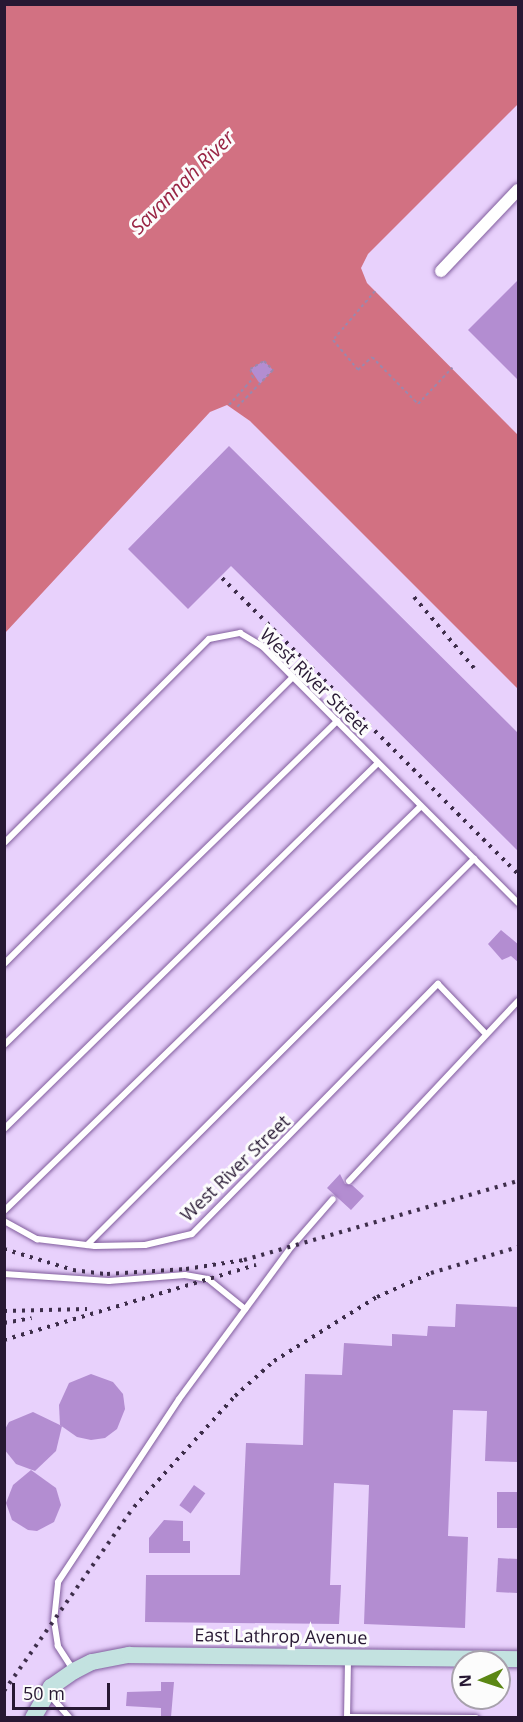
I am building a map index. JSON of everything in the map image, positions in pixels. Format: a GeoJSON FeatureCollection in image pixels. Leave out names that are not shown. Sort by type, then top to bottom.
{"type":"FeatureCollection","features":[{"type":"Feature","properties":{"kind":"street"},"geometry":{"type":"LineString","coordinates":[[441,271],[519,190]]}},
{"type":"Feature","properties":{"kind":"street","name":"East Lathrop Avenue"},"geometry":{"type":"LineString","coordinates":[[50,1690],[74,1671],[92,1662],[129,1655],[519,1659]]}},
{"type":"Feature","properties":{"kind":"street"},"geometry":{"type":"LineString","coordinates":[[33,1718],[50,1690]]}},
{"type":"Feature","properties":{"kind":"lane","name":"West River Street"},"geometry":{"type":"LineString","coordinates":[[4,843],[209,639],[240,633],[252,638],[519,903]]}},
{"type":"Feature","properties":{"kind":"lane"},"geometry":{"type":"LineString","coordinates":[[4,964],[292,677]]}},
{"type":"Feature","properties":{"kind":"lane"},"geometry":{"type":"LineString","coordinates":[[4,1045],[337,721]]}},
{"type":"Feature","properties":{"kind":"lane"},"geometry":{"type":"LineString","coordinates":[[4,1130],[378,763]]}},
{"type":"Feature","properties":{"kind":"lane"},"geometry":{"type":"LineString","coordinates":[[4,1211],[421,806]]}},
{"type":"Feature","properties":{"kind":"lane"},"geometry":{"type":"LineString","coordinates":[[87,1245],[474,859]]}},
{"type":"Feature","properties":{"kind":"lane","name":"West River Street"},"geometry":{"type":"LineString","coordinates":[[4,1221],[38,1239],[87,1245],[145,1245],[192,1234],[438,984],[486,1034]]}},
{"type":"Feature","properties":{"kind":"lane"},"geometry":{"type":"LineString","coordinates":[[349,1181],[519,1001]]}},
{"type":"Feature","properties":{"kind":"lane"},"geometry":{"type":"LineString","coordinates":[[74,1671],[58,1646],[54,1621],[58,1582],[179,1399],[292,1246],[333,1199]]}},
{"type":"Feature","properties":{"kind":"lane"},"geometry":{"type":"LineString","coordinates":[[4,1274],[109,1281],[185,1275],[208,1279],[245,1309]]}},
{"type":"Feature","properties":{"kind":"lane"},"geometry":{"type":"LineString","coordinates":[[348,1656],[347,1717],[476,1718]]}},
{"type":"Feature","properties":{"kind":"lane"},"geometry":{"type":"LineString","coordinates":[[50,1690],[70,1718]]}},
{"type":"Feature","properties":{"kind":"path"},"geometry":{"type":"LineString","coordinates":[[375,291],[333,340],[358,370],[372,357],[418,404],[452,368]]}},
{"type":"Feature","properties":{"kind":"path"},"geometry":{"type":"LineString","coordinates":[[229,405],[253,378],[250,369],[264,361],[273,370],[236,408]]}},
{"type":"Feature","properties":{"kind":"water","name":"Savannah River"},"geometry":{"type":"Polygon","coordinates":[[[5,5],[518,5],[518,104],[368,254],[361,268],[367,283],[518,435],[518,689],[250,421],[227,405],[210,412],[5,633],[5,5]]]}},
{"type":"Feature","properties":{"kind":"building"},"geometry":{"type":"Polygon","coordinates":[[[519,279],[519,381],[468,330],[519,279]]]}},
{"type":"Feature","properties":{"kind":"building"},"geometry":{"type":"Polygon","coordinates":[[[264,361],[273,370],[260,384],[250,369],[264,361]]]}},
{"type":"Feature","properties":{"kind":"building"},"geometry":{"type":"Polygon","coordinates":[[[229,446],[519,734],[519,852],[231,566],[188,609],[128,549],[229,446]]]}},
{"type":"Feature","properties":{"kind":"building"},"geometry":{"type":"Polygon","coordinates":[[[501,930],[519,945],[519,963],[511,956],[502,960],[488,944],[501,930]]]}},
{"type":"Feature","properties":{"kind":"building"},"geometry":{"type":"Polygon","coordinates":[[[340,1174],[345,1184],[352,1185],[364,1196],[351,1210],[327,1188],[340,1174]]]}},
{"type":"Feature","properties":{"kind":"building"},"geometry":{"type":"Polygon","coordinates":[[[456,1304],[519,1307],[519,1462],[485,1461],[487,1411],[453,1410],[448,1536],[468,1537],[465,1628],[364,1624],[369,1485],[334,1483],[330,1585],[341,1585],[339,1624],[145,1622],[146,1575],[240,1575],[246,1443],[303,1445],[305,1374],[342,1375],[344,1343],[392,1346],[392,1334],[427,1336],[428,1326],[455,1327],[456,1304]]]}},
{"type":"Feature","properties":{"kind":"building"},"geometry":{"type":"Polygon","coordinates":[[[91,1374],[113,1382],[123,1394],[125,1409],[117,1429],[105,1438],[91,1440],[77,1437],[60,1425],[59,1405],[69,1383],[91,1374]]]}},
{"type":"Feature","properties":{"kind":"building"},"geometry":{"type":"Polygon","coordinates":[[[33,1412],[62,1426],[56,1451],[35,1471],[16,1464],[4,1449],[4,1431],[9,1422],[33,1412]]]}},
{"type":"Feature","properties":{"kind":"building"},"geometry":{"type":"Polygon","coordinates":[[[31,1470],[56,1488],[61,1505],[54,1522],[37,1531],[28,1530],[12,1520],[6,1503],[13,1485],[31,1470]]]}},
{"type":"Feature","properties":{"kind":"building"},"geometry":{"type":"Polygon","coordinates":[[[194,1485],[205,1493],[191,1513],[179,1505],[194,1485]]]}},
{"type":"Feature","properties":{"kind":"building"},"geometry":{"type":"Polygon","coordinates":[[[497,1492],[518,1492],[518,1528],[497,1528],[497,1492]]]}},
{"type":"Feature","properties":{"kind":"building"},"geometry":{"type":"Polygon","coordinates":[[[164,1520],[183,1521],[183,1541],[190,1541],[190,1553],[149,1553],[149,1538],[164,1520]]]}},
{"type":"Feature","properties":{"kind":"building"},"geometry":{"type":"Polygon","coordinates":[[[498,1558],[518,1559],[517,1593],[496,1592],[498,1558]]]}},
{"type":"Feature","properties":{"kind":"building"},"geometry":{"type":"Polygon","coordinates":[[[161,1682],[174,1682],[171,1717],[161,1717],[161,1708],[126,1706],[127,1692],[161,1691],[161,1682]]]}},
{"type":"Feature","properties":{"kind":"railway"},"geometry":{"type":"LineString","coordinates":[[222,578],[518,874]]}},
{"type":"Feature","properties":{"kind":"railway"},"geometry":{"type":"LineString","coordinates":[[414,597],[474,668]]}},
{"type":"Feature","properties":{"kind":"railway"},"geometry":{"type":"LineString","coordinates":[[4,1249],[73,1270],[107,1274],[186,1269],[244,1260],[518,1181]]}},
{"type":"Feature","properties":{"kind":"railway"},"geometry":{"type":"LineString","coordinates":[[4,1691],[134,1507],[235,1396],[274,1361],[377,1297],[431,1273],[518,1247]]}},
{"type":"Feature","properties":{"kind":"railway"},"geometry":{"type":"LineString","coordinates":[[4,1340],[256,1265]]}},
{"type":"Feature","properties":{"kind":"railway"},"geometry":{"type":"LineString","coordinates":[[4,1311],[87,1309]]}},
{"type":"Feature","properties":{"kind":"railway"},"geometry":{"type":"LineString","coordinates":[[4,1323],[32,1318]]}}]}
